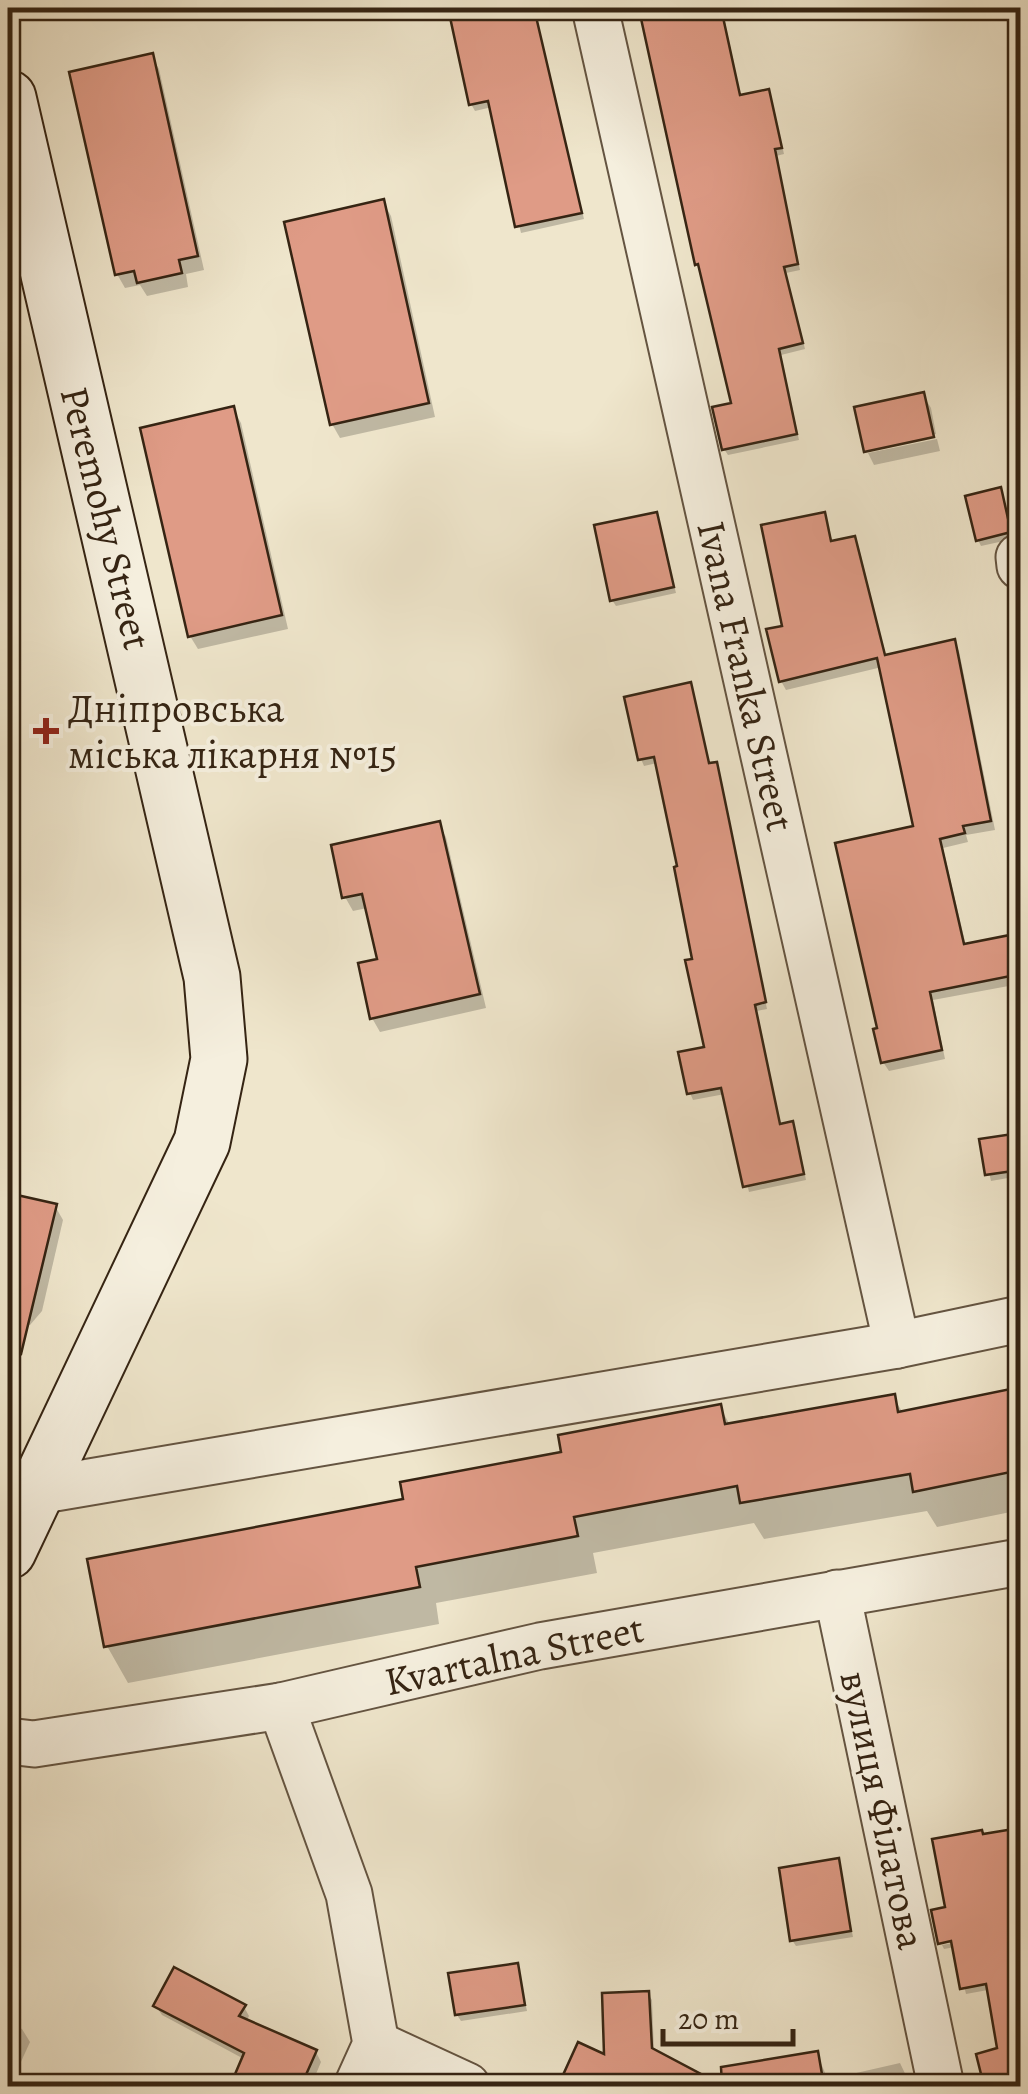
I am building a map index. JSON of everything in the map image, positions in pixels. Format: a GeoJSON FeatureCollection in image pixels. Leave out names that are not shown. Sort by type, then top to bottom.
{"type":"FeatureCollection","features":[{"type":"Feature","properties":{"kind":"street","name":"Ivana Franka Street"},"geometry":{"type":"LineString","coordinates":[[595,8],[896,1345]]}},
{"type":"Feature","properties":{"kind":"street","name":"Peremohy Street"},"geometry":{"type":"LineString","coordinates":[[8,98],[204,940],[212,977],[219,1060],[202,1142],[8,1551]]}},
{"type":"Feature","properties":{"kind":"street"},"geometry":{"type":"LineString","coordinates":[[37,1492],[896,1345],[1020,1320]]}},
{"type":"Feature","properties":{"kind":"street","name":"Kvartalna Street"},"geometry":{"type":"LineString","coordinates":[[8,1741],[34,1744],[281,1706],[540,1646],[1020,1562]]}},
{"type":"Feature","properties":{"kind":"street","name":"вулиця Філатова"},"geometry":{"type":"LineString","coordinates":[[837,1593],[942,2086]]}},
{"type":"Feature","properties":{"kind":"street"},"geometry":{"type":"LineString","coordinates":[[281,1706],[348,1894],[376,2044],[357,2086]]}},
{"type":"Feature","properties":{"kind":"street"},"geometry":{"type":"LineString","coordinates":[[376,2044],[467,2086]]}},
{"type":"Feature","properties":{"kind":"building"},"geometry":{"type":"Polygon","coordinates":[[[448,8],[534,8],[582,213],[515,227],[488,101],[469,105],[448,8]]]}},
{"type":"Feature","properties":{"kind":"building"},"geometry":{"type":"Polygon","coordinates":[[[671,8],[721,8],[740,95],[769,89],[782,148],[775,149],[798,264],[784,267],[803,343],[779,349],[797,434],[722,450],[712,407],[731,403],[698,264],[695,265],[640,14],[671,8]]]}},
{"type":"Feature","properties":{"kind":"building"},"geometry":{"type":"Polygon","coordinates":[[[153,53],[198,256],[179,260],[182,273],[137,283],[134,271],[115,275],[69,72],[153,53]]]}},
{"type":"Feature","properties":{"kind":"building"},"geometry":{"type":"Polygon","coordinates":[[[384,199],[429,403],[330,425],[284,222],[384,199]]]}},
{"type":"Feature","properties":{"kind":"building"},"geometry":{"type":"Polygon","coordinates":[[[924,392],[934,437],[864,452],[854,407],[924,392]]]}},
{"type":"Feature","properties":{"kind":"building"},"geometry":{"type":"Polygon","coordinates":[[[234,406],[282,615],[188,637],[140,428],[234,406]]]}},
{"type":"Feature","properties":{"kind":"building"},"geometry":{"type":"Polygon","coordinates":[[[1001,487],[1011,532],[976,541],[965,496],[1001,487]]]}},
{"type":"Feature","properties":{"kind":"building"},"geometry":{"type":"Polygon","coordinates":[[[657,512],[674,587],[610,601],[594,525],[657,512]]]}},
{"type":"Feature","properties":{"kind":"building"},"geometry":{"type":"Polygon","coordinates":[[[825,512],[831,541],[855,536],[885,655],[955,639],[991,821],[963,826],[965,833],[940,839],[964,944],[1020,933],[1020,974],[930,992],[942,1050],[881,1063],[873,1029],[877,1028],[835,843],[913,826],[877,658],[779,682],[766,629],[782,626],[761,525],[825,512]]]}},
{"type":"Feature","properties":{"kind":"building"},"geometry":{"type":"Polygon","coordinates":[[[691,682],[709,763],[717,762],[766,1002],[755,1005],[780,1124],[793,1121],[804,1174],[743,1187],[721,1088],[687,1094],[678,1052],[704,1047],[685,960],[692,959],[654,757],[638,760],[624,697],[691,682]]]}},
{"type":"Feature","properties":{"kind":"building"},"geometry":{"type":"Polygon","coordinates":[[[440,821],[480,994],[370,1019],[358,963],[377,959],[362,894],[342,898],[331,845],[440,821]]]}},
{"type":"Feature","properties":{"kind":"building"},"geometry":{"type":"Polygon","coordinates":[[[1020,1133],[1020,1170],[985,1175],[979,1139],[1020,1133]]]}},
{"type":"Feature","properties":{"kind":"building"},"geometry":{"type":"Polygon","coordinates":[[[8,1193],[57,1204],[21,1354],[8,1352],[8,1193]]]}},
{"type":"Feature","properties":{"kind":"building"},"geometry":{"type":"Polygon","coordinates":[[[1020,1387],[1020,1470],[913,1492],[910,1474],[740,1503],[737,1486],[574,1517],[578,1536],[416,1567],[420,1587],[104,1647],[87,1559],[403,1499],[400,1482],[561,1452],[558,1435],[721,1404],[725,1424],[895,1394],[898,1412],[1020,1387]]]}},
{"type":"Feature","properties":{"kind":"building"},"geometry":{"type":"Polygon","coordinates":[[[1020,1828],[1020,2086],[984,2086],[976,2054],[997,2048],[986,1984],[960,1989],[951,1941],[938,1944],[931,1910],[945,1907],[932,1839],[1020,1828]]]}},
{"type":"Feature","properties":{"kind":"building"},"geometry":{"type":"Polygon","coordinates":[[[839,1858],[851,1931],[790,1941],[779,1868],[839,1858]]]}},
{"type":"Feature","properties":{"kind":"building"},"geometry":{"type":"Polygon","coordinates":[[[518,1963],[525,2005],[455,2015],[448,1973],[518,1963]]]}},
{"type":"Feature","properties":{"kind":"building"},"geometry":{"type":"Polygon","coordinates":[[[174,1967],[246,2005],[239,2016],[317,2050],[301,2086],[230,2086],[244,2053],[153,2006],[174,1967]]]}},
{"type":"Feature","properties":{"kind":"building"},"geometry":{"type":"Polygon","coordinates":[[[649,1991],[652,2048],[722,2085],[721,2067],[818,2051],[824,2086],[558,2086],[578,2042],[604,2054],[602,1993],[649,1991]]]}},
{"type":"Feature","properties":{"kind":"place","name":"Дніпровська міська лікарня №15"},"geometry":{"type":"Point","coordinates":[46,731]}}]}
